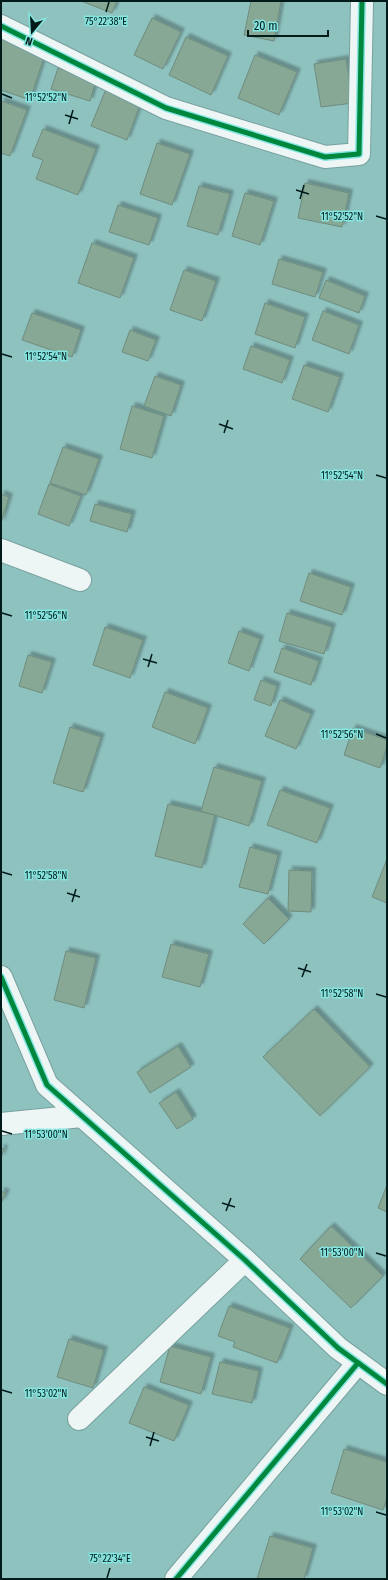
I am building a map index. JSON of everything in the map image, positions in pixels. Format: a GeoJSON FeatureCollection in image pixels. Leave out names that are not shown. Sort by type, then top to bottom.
{"type":"FeatureCollection","features":[{"type":"Feature","properties":{"kind":"street"},"geometry":{"type":"LineString","coordinates":[[1,26],[166,108],[325,157],[358,154],[362,1]]}},
{"type":"Feature","properties":{"kind":"street"},"geometry":{"type":"LineString","coordinates":[[1,550],[80,580]]}},
{"type":"Feature","properties":{"kind":"street"},"geometry":{"type":"LineString","coordinates":[[1,977],[47,1085],[245,1260],[338,1348],[387,1384]]}},
{"type":"Feature","properties":{"kind":"street"},"geometry":{"type":"LineString","coordinates":[[1,1124],[82,1116]]}},
{"type":"Feature","properties":{"kind":"street"},"geometry":{"type":"LineString","coordinates":[[79,1419],[245,1260]]}},
{"type":"Feature","properties":{"kind":"street"},"geometry":{"type":"LineString","coordinates":[[176,1579],[358,1363]]}},
{"type":"Feature","properties":{"kind":"building"},"geometry":{"type":"Polygon","coordinates":[[[81,1],[117,1],[112,13],[81,1]]]}},
{"type":"Feature","properties":{"kind":"building"},"geometry":{"type":"Polygon","coordinates":[[[251,1],[281,1],[274,41],[244,35],[251,1]]]}},
{"type":"Feature","properties":{"kind":"building"},"geometry":{"type":"Polygon","coordinates":[[[152,18],[181,32],[163,69],[134,55],[152,18]]]}},
{"type":"Feature","properties":{"kind":"building"},"geometry":{"type":"Polygon","coordinates":[[[186,37],[228,56],[211,95],[169,75],[186,37]]]}},
{"type":"Feature","properties":{"kind":"building"},"geometry":{"type":"Polygon","coordinates":[[[1,39],[45,54],[30,100],[1,90],[1,39]]]}},
{"type":"Feature","properties":{"kind":"building"},"geometry":{"type":"Polygon","coordinates":[[[255,55],[297,72],[279,115],[238,98],[255,55]]]}},
{"type":"Feature","properties":{"kind":"building"},"geometry":{"type":"Polygon","coordinates":[[[346,59],[353,103],[321,107],[314,64],[346,59]]]}},
{"type":"Feature","properties":{"kind":"building"},"geometry":{"type":"Polygon","coordinates":[[[58,68],[96,80],[90,101],[51,89],[58,68]]]}},
{"type":"Feature","properties":{"kind":"building"},"geometry":{"type":"Polygon","coordinates":[[[106,89],[141,102],[127,140],[91,126],[106,89]]]}},
{"type":"Feature","properties":{"kind":"building"},"geometry":{"type":"Polygon","coordinates":[[[1,101],[27,110],[10,156],[1,153],[1,101]]]}},
{"type":"Feature","properties":{"kind":"building"},"geometry":{"type":"Polygon","coordinates":[[[43,129],[96,149],[78,195],[36,179],[43,160],[32,156],[43,129]]]}},
{"type":"Feature","properties":{"kind":"building"},"geometry":{"type":"Polygon","coordinates":[[[157,143],[190,154],[172,205],[140,194],[157,143]]]}},
{"type":"Feature","properties":{"kind":"building"},"geometry":{"type":"Polygon","coordinates":[[[305,183],[349,193],[342,227],[298,218],[305,183]]]}},
{"type":"Feature","properties":{"kind":"building"},"geometry":{"type":"Polygon","coordinates":[[[199,186],[230,194],[218,235],[187,226],[199,186]]]}},
{"type":"Feature","properties":{"kind":"building"},"geometry":{"type":"Polygon","coordinates":[[[245,193],[274,201],[260,245],[232,236],[245,193]]]}},
{"type":"Feature","properties":{"kind":"building"},"geometry":{"type":"Polygon","coordinates":[[[118,205],[158,218],[149,245],[109,232],[118,205]]]}},
{"type":"Feature","properties":{"kind":"building"},"geometry":{"type":"Polygon","coordinates":[[[92,243],[134,258],[120,298],[78,283],[92,243]]]}},
{"type":"Feature","properties":{"kind":"building"},"geometry":{"type":"Polygon","coordinates":[[[279,259],[323,272],[315,297],[272,284],[279,259]]]}},
{"type":"Feature","properties":{"kind":"building"},"geometry":{"type":"Polygon","coordinates":[[[184,270],[216,281],[202,321],[170,310],[184,270]]]}},
{"type":"Feature","properties":{"kind":"building"},"geometry":{"type":"Polygon","coordinates":[[[326,280],[365,296],[359,313],[319,298],[326,280]]]}},
{"type":"Feature","properties":{"kind":"building"},"geometry":{"type":"Polygon","coordinates":[[[265,303],[305,317],[295,348],[255,334],[265,303]]]}},
{"type":"Feature","properties":{"kind":"building"},"geometry":{"type":"Polygon","coordinates":[[[323,311],[359,325],[349,354],[312,340],[323,311]]]}},
{"type":"Feature","properties":{"kind":"building"},"geometry":{"type":"Polygon","coordinates":[[[32,313],[81,330],[72,357],[22,340],[32,313]]]}},
{"type":"Feature","properties":{"kind":"building"},"geometry":{"type":"Polygon","coordinates":[[[130,330],[156,340],[148,361],[122,352],[130,330]]]}},
{"type":"Feature","properties":{"kind":"building"},"geometry":{"type":"Polygon","coordinates":[[[251,346],[290,360],[282,383],[243,369],[251,346]]]}},
{"type":"Feature","properties":{"kind":"building"},"geometry":{"type":"Polygon","coordinates":[[[304,365],[340,377],[328,412],[292,399],[304,365]]]}},
{"type":"Feature","properties":{"kind":"building"},"geometry":{"type":"Polygon","coordinates":[[[155,376],[181,385],[171,416],[144,406],[155,376]]]}},
{"type":"Feature","properties":{"kind":"building"},"geometry":{"type":"Polygon","coordinates":[[[132,406],[164,416],[152,458],[120,449],[132,406]]]}},
{"type":"Feature","properties":{"kind":"building"},"geometry":{"type":"Polygon","coordinates":[[[63,447],[99,459],[86,495],[50,483],[63,447]]]}},
{"type":"Feature","properties":{"kind":"building"},"geometry":{"type":"Polygon","coordinates":[[[49,484],[81,496],[69,526],[38,514],[49,484]]]}},
{"type":"Feature","properties":{"kind":"building"},"geometry":{"type":"Polygon","coordinates":[[[1,494],[9,497],[1,523],[1,494]]]}},
{"type":"Feature","properties":{"kind":"building"},"geometry":{"type":"Polygon","coordinates":[[[95,504],[132,514],[127,532],[90,521],[95,504]]]}},
{"type":"Feature","properties":{"kind":"building"},"geometry":{"type":"Polygon","coordinates":[[[309,573],[351,587],[342,615],[300,601],[309,573]]]}},
{"type":"Feature","properties":{"kind":"building"},"geometry":{"type":"Polygon","coordinates":[[[287,613],[332,627],[324,654],[279,641],[287,613]]]}},
{"type":"Feature","properties":{"kind":"building"},"geometry":{"type":"Polygon","coordinates":[[[105,627],[143,640],[130,678],[93,665],[105,627]]]}},
{"type":"Feature","properties":{"kind":"building"},"geometry":{"type":"Polygon","coordinates":[[[239,631],[260,639],[249,671],[228,663],[239,631]]]}},
{"type":"Feature","properties":{"kind":"building"},"geometry":{"type":"Polygon","coordinates":[[[282,648],[319,661],[311,685],[274,672],[282,648]]]}},
{"type":"Feature","properties":{"kind":"building"},"geometry":{"type":"Polygon","coordinates":[[[28,655],[52,662],[42,693],[19,686],[28,655]]]}},
{"type":"Feature","properties":{"kind":"building"},"geometry":{"type":"Polygon","coordinates":[[[261,680],[277,686],[271,706],[254,700],[261,680]]]}},
{"type":"Feature","properties":{"kind":"building"},"geometry":{"type":"Polygon","coordinates":[[[165,692],[208,708],[195,744],[152,727],[165,692]]]}},
{"type":"Feature","properties":{"kind":"building"},"geometry":{"type":"Polygon","coordinates":[[[280,700],[311,714],[296,749],[265,736],[280,700]]]}},
{"type":"Feature","properties":{"kind":"building"},"geometry":{"type":"Polygon","coordinates":[[[70,727],[101,737],[83,792],[53,783],[70,727]]]}},
{"type":"Feature","properties":{"kind":"building"},"geometry":{"type":"Polygon","coordinates":[[[353,728],[387,740],[387,746],[380,768],[344,755],[353,728]]]}},
{"type":"Feature","properties":{"kind":"building"},"geometry":{"type":"Polygon","coordinates":[[[214,767],[262,781],[249,826],[201,811],[214,767]]]}},
{"type":"Feature","properties":{"kind":"building"},"geometry":{"type":"Polygon","coordinates":[[[280,790],[330,808],[317,843],[267,825],[280,790]]]}},
{"type":"Feature","properties":{"kind":"building"},"geometry":{"type":"Polygon","coordinates":[[[168,804],[215,815],[202,868],[155,856],[168,804]]]}},
{"type":"Feature","properties":{"kind":"building"},"geometry":{"type":"Polygon","coordinates":[[[250,847],[278,855],[268,894],[239,887],[250,847]]]}},
{"type":"Feature","properties":{"kind":"building"},"geometry":{"type":"Polygon","coordinates":[[[387,859],[387,903],[372,897],[387,859]]]}},
{"type":"Feature","properties":{"kind":"building"},"geometry":{"type":"Polygon","coordinates":[[[289,870],[312,871],[311,912],[288,911],[289,870]]]}},
{"type":"Feature","properties":{"kind":"building"},"geometry":{"type":"Polygon","coordinates":[[[268,898],[289,919],[264,944],[243,924],[268,898]]]}},
{"type":"Feature","properties":{"kind":"building"},"geometry":{"type":"Polygon","coordinates":[[[171,944],[209,954],[200,987],[162,977],[171,944]]]}},
{"type":"Feature","properties":{"kind":"building"},"geometry":{"type":"Polygon","coordinates":[[[66,951],[96,958],[84,1008],[54,1000],[66,951]]]}},
{"type":"Feature","properties":{"kind":"building"},"geometry":{"type":"Polygon","coordinates":[[[314,1009],[370,1067],[320,1116],[263,1057],[314,1009]]]}},
{"type":"Feature","properties":{"kind":"building"},"geometry":{"type":"Polygon","coordinates":[[[178,1046],[191,1067],[150,1093],[137,1072],[178,1046]]]}},
{"type":"Feature","properties":{"kind":"building"},"geometry":{"type":"Polygon","coordinates":[[[176,1092],[193,1119],[177,1129],[159,1103],[176,1092]]]}},
{"type":"Feature","properties":{"kind":"building"},"geometry":{"type":"Polygon","coordinates":[[[1,1148],[4,1149],[1,1158],[1,1148]]]}},
{"type":"Feature","properties":{"kind":"building"},"geometry":{"type":"Polygon","coordinates":[[[387,1185],[387,1212],[378,1208],[387,1185]]]}},
{"type":"Feature","properties":{"kind":"building"},"geometry":{"type":"Polygon","coordinates":[[[1,1191],[6,1193],[1,1203],[1,1191]]]}},
{"type":"Feature","properties":{"kind":"building"},"geometry":{"type":"Polygon","coordinates":[[[331,1226],[383,1276],[351,1308],[300,1259],[331,1226]]]}},
{"type":"Feature","properties":{"kind":"building"},"geometry":{"type":"Polygon","coordinates":[[[229,1306],[290,1328],[277,1363],[233,1347],[235,1342],[218,1336],[229,1306]]]}},
{"type":"Feature","properties":{"kind":"building"},"geometry":{"type":"Polygon","coordinates":[[[69,1339],[104,1350],[93,1388],[57,1377],[69,1339]]]}},
{"type":"Feature","properties":{"kind":"building"},"geometry":{"type":"Polygon","coordinates":[[[170,1346],[211,1357],[201,1394],[160,1382],[170,1346]]]}},
{"type":"Feature","properties":{"kind":"building"},"geometry":{"type":"Polygon","coordinates":[[[220,1362],[259,1371],[252,1403],[212,1394],[220,1362]]]}},
{"type":"Feature","properties":{"kind":"building"},"geometry":{"type":"Polygon","coordinates":[[[144,1387],[189,1405],[174,1441],[129,1423],[144,1387]]]}},
{"type":"Feature","properties":{"kind":"building"},"geometry":{"type":"Polygon","coordinates":[[[344,1449],[387,1462],[387,1498],[383,1510],[331,1493],[344,1449]]]}},
{"type":"Feature","properties":{"kind":"building"},"geometry":{"type":"Polygon","coordinates":[[[270,1536],[313,1548],[304,1579],[257,1579],[270,1536]]]}},
{"type":"Feature","properties":{"kind":"cycle path"},"geometry":{"type":"LineString","coordinates":[[1,26],[166,108],[325,157],[359,154],[362,1]]}},
{"type":"Feature","properties":{"kind":"cycle path"},"geometry":{"type":"LineString","coordinates":[[1,977],[47,1085],[245,1260],[338,1348],[387,1384]]}},
{"type":"Feature","properties":{"kind":"cycle path"},"geometry":{"type":"LineString","coordinates":[[176,1579],[358,1363]]}}]}
